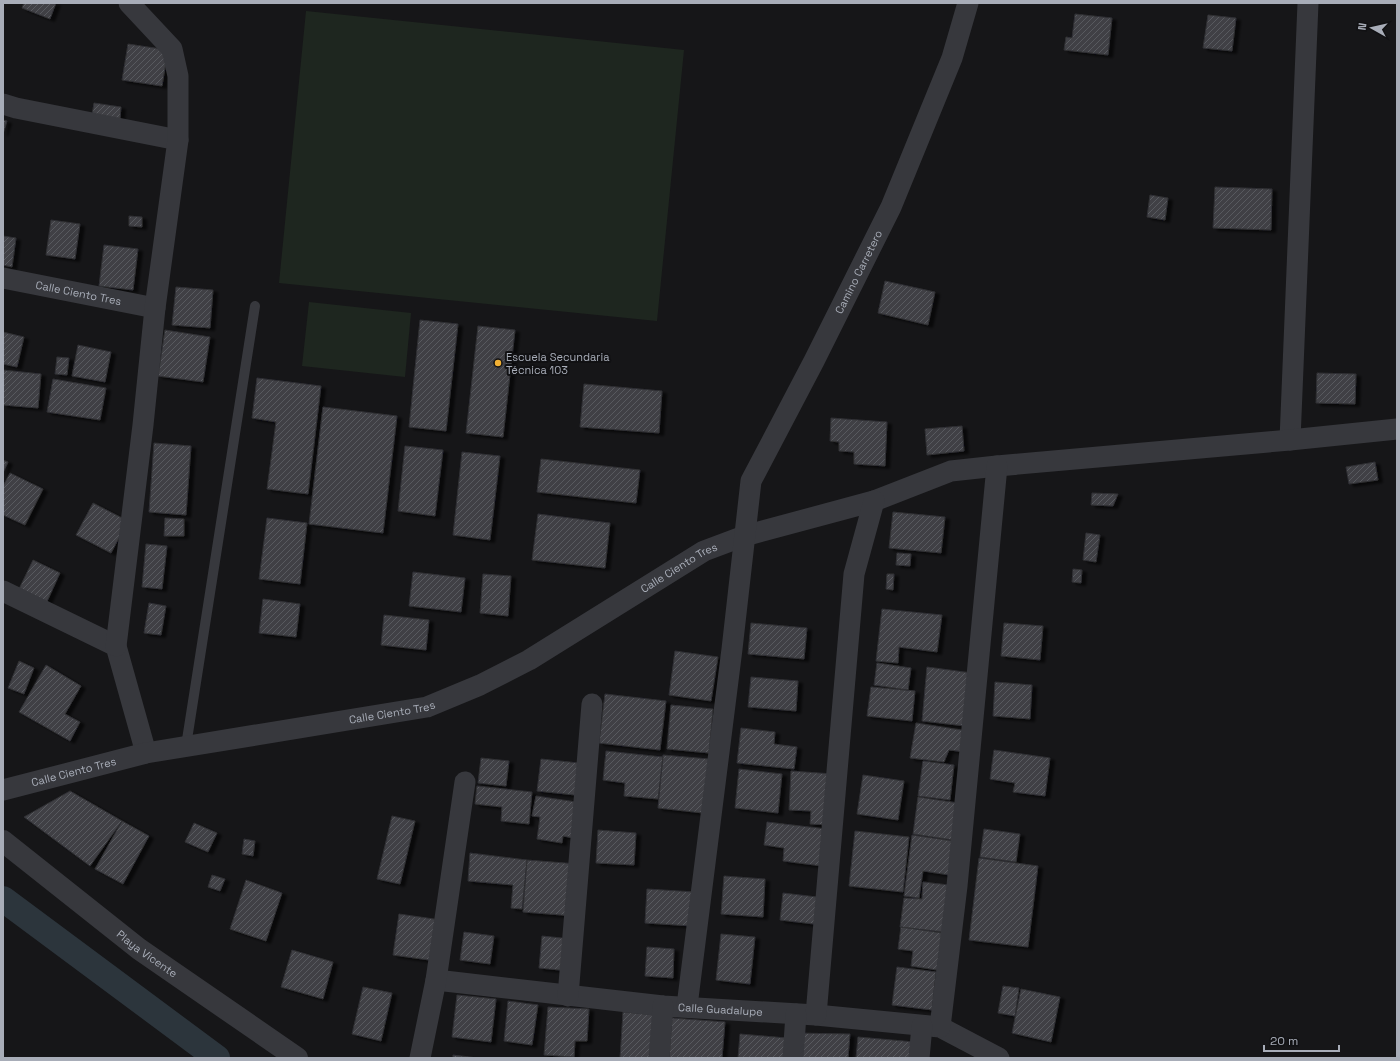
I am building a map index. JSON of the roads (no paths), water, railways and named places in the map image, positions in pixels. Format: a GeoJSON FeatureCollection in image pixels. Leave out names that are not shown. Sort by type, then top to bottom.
{"type":"FeatureCollection","features":[{"type":"Feature","properties":{"kind":"street"},"geometry":{"type":"LineString","coordinates":[[129,3],[172,49],[178,76],[178,140],[155,308],[142,433],[116,646],[146,753]]}},
{"type":"Feature","properties":{"kind":"street","name":"Camino Carretero"},"geometry":{"type":"LineString","coordinates":[[687,1006],[732,649],[751,481],[814,361],[891,207],[952,58],[968,3]]}},
{"type":"Feature","properties":{"kind":"street"},"geometry":{"type":"LineString","coordinates":[[1290,440],[1308,3]]}},
{"type":"Feature","properties":{"kind":"street"},"geometry":{"type":"LineString","coordinates":[[3,104],[16,108],[178,140]]}},
{"type":"Feature","properties":{"kind":"street","name":"Calle Ciento Tres"},"geometry":{"type":"LineString","coordinates":[[3,278],[155,308]]}},
{"type":"Feature","properties":{"kind":"street","name":"Calle Ciento Tres"},"geometry":{"type":"LineString","coordinates":[[3,790],[146,753],[427,707],[480,685],[529,660],[704,551],[744,536],[874,501],[951,471],[1397,429]]}},
{"type":"Feature","properties":{"kind":"street"},"geometry":{"type":"LineString","coordinates":[[919,1058],[931,1026],[957,886],[997,466]]}},
{"type":"Feature","properties":{"kind":"street"},"geometry":{"type":"LineString","coordinates":[[793,1058],[806,1015],[854,574],[874,501]]}},
{"type":"Feature","properties":{"kind":"street"},"geometry":{"type":"LineString","coordinates":[[3,591],[116,646]]}},
{"type":"Feature","properties":{"kind":"street"},"geometry":{"type":"LineString","coordinates":[[568,996],[592,704]]}},
{"type":"Feature","properties":{"kind":"street"},"geometry":{"type":"LineString","coordinates":[[420,1058],[436,980],[465,782]]}},
{"type":"Feature","properties":{"kind":"street","name":"Playa Vicente"},"geometry":{"type":"LineString","coordinates":[[3,841],[139,949],[297,1058]]}},
{"type":"Feature","properties":{"kind":"street","name":"Calle Guadalupe"},"geometry":{"type":"LineString","coordinates":[[436,980],[663,1006],[687,1006],[931,1026],[999,1058]]}},
{"type":"Feature","properties":{"kind":"street"},"geometry":{"type":"LineString","coordinates":[[659,1058],[663,1006]]}},
{"type":"Feature","properties":{"kind":"lane"},"geometry":{"type":"LineString","coordinates":[[186,746],[255,306]]}},
{"type":"Feature","properties":{"kind":"waterway"},"geometry":{"type":"LineString","coordinates":[[3,899],[217,1058]]}},
{"type":"Feature","properties":{"kind":"place","name":"Escuela Secundaria Técnica 103"},"geometry":{"type":"Point","coordinates":[498,363]}}]}
